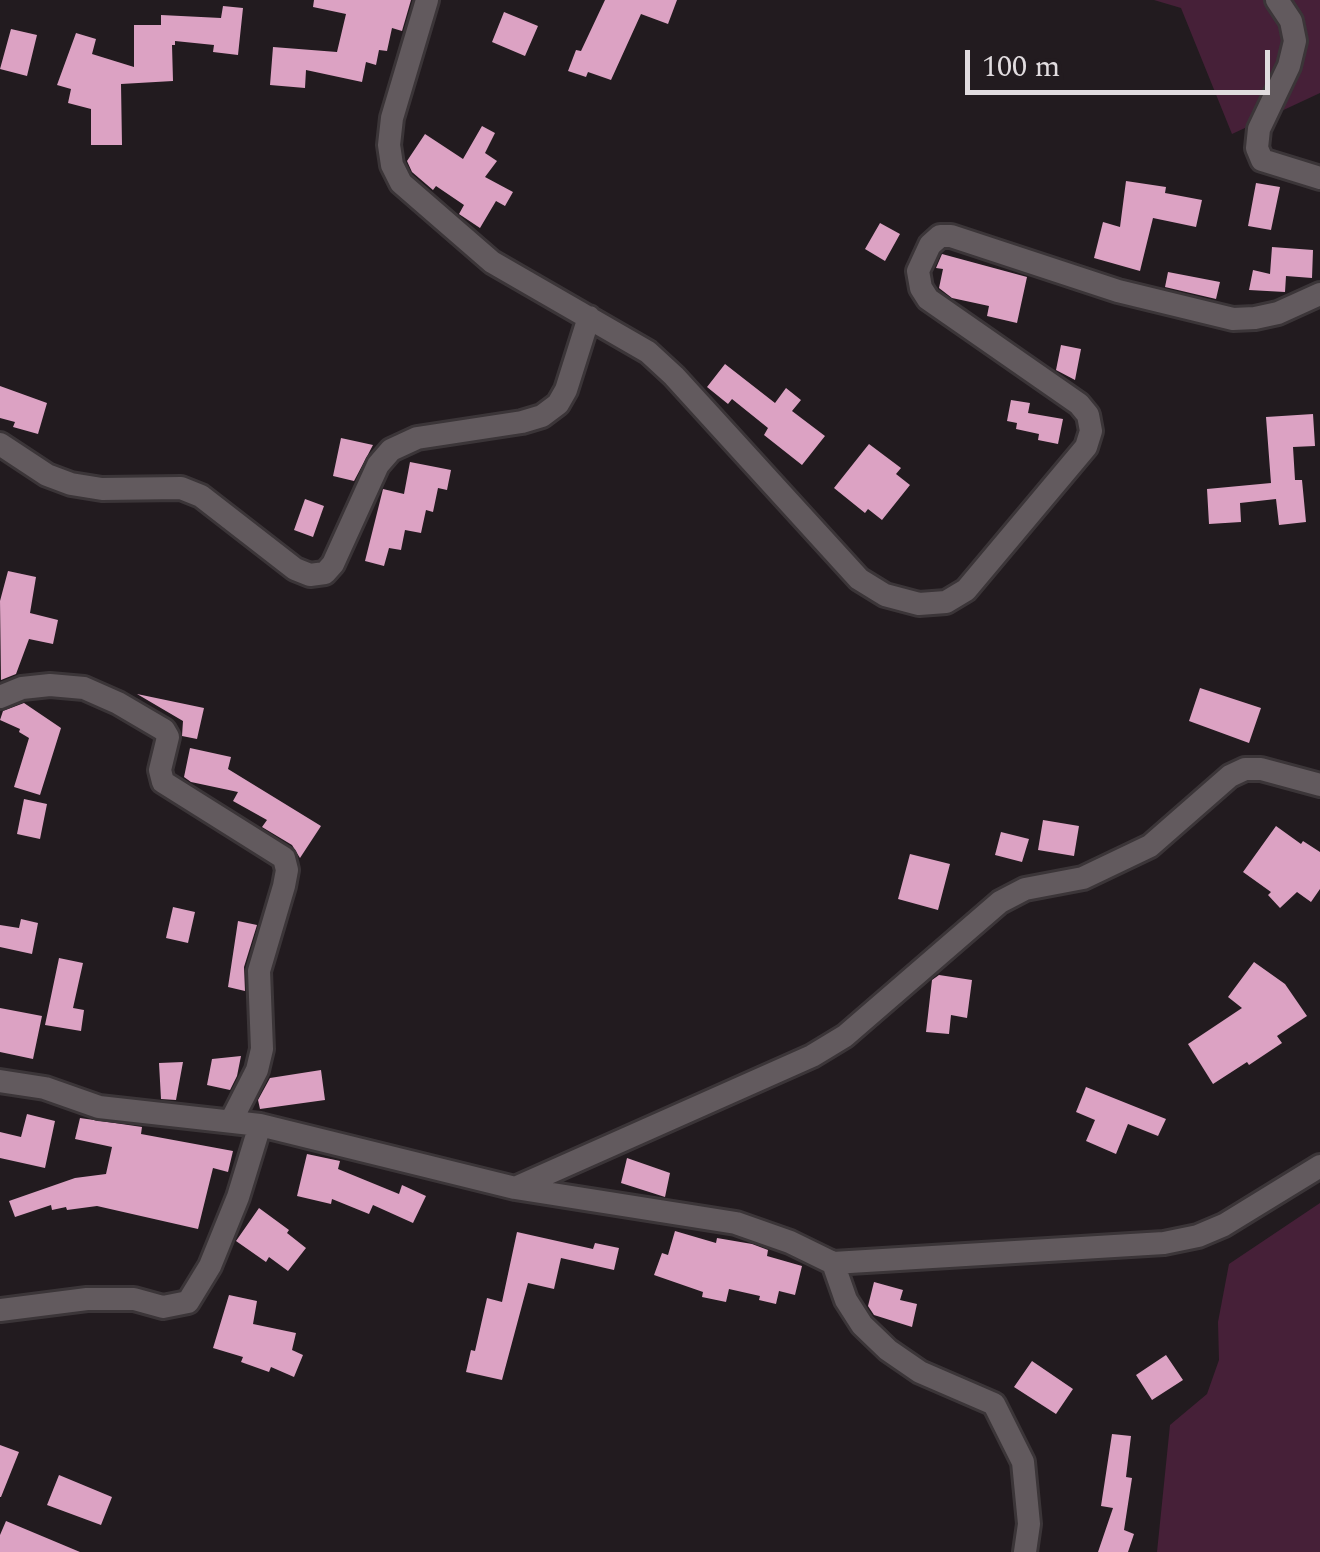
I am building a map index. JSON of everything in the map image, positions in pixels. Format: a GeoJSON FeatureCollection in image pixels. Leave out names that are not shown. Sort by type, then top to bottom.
{"type":"FeatureCollection","features":[{"type":"Feature","properties":{"kind":"street"},"geometry":{"type":"LineString","coordinates":[[427,0],[392,118],[389,145],[392,165],[401,182],[492,262],[648,352],[860,579],[884,596],[918,604],[946,602],[966,590],[1086,447],[1090,431],[1088,415],[1079,404],[928,299],[918,272],[930,245],[940,236],[951,236],[1118,291],[1232,318],[1278,313],[1320,294]]}},
{"type":"Feature","properties":{"kind":"street"},"geometry":{"type":"LineString","coordinates":[[1276,0],[1291,21],[1295,41],[1289,66],[1260,129],[1257,148],[1262,160],[1320,178]]}},
{"type":"Feature","properties":{"kind":"street"},"geometry":{"type":"LineString","coordinates":[[0,444],[47,475],[71,484],[102,489],[182,488],[200,496],[295,569],[310,575],[325,572],[378,465],[391,450],[417,438],[542,416],[558,404],[566,390],[589,318]]}},
{"type":"Feature","properties":{"kind":"street"},"geometry":{"type":"LineString","coordinates":[[0,697],[22,688],[50,684],[84,688],[118,703],[164,730],[168,737],[160,770],[163,782],[284,858],[284,886],[259,971],[260,1060],[232,1119]]}},
{"type":"Feature","properties":{"kind":"street"},"geometry":{"type":"LineString","coordinates":[[516,1188],[812,1056],[845,1036],[1000,902],[1025,889],[1083,878],[1150,846],[1230,776],[1245,769],[1261,770],[1320,785]]}},
{"type":"Feature","properties":{"kind":"street"},"geometry":{"type":"LineString","coordinates":[[0,1081],[45,1088],[99,1107],[260,1124],[516,1188],[736,1223],[790,1242],[833,1263],[1164,1242],[1198,1236],[1224,1225],[1320,1166]]}},
{"type":"Feature","properties":{"kind":"street"},"geometry":{"type":"LineString","coordinates":[[0,1310],[88,1299],[134,1300],[163,1306],[188,1302],[210,1266],[238,1197],[260,1124]]}},
{"type":"Feature","properties":{"kind":"street"},"geometry":{"type":"LineString","coordinates":[[833,1263],[846,1300],[862,1325],[888,1350],[920,1372],[994,1404],[1023,1462],[1029,1524],[1024,1552]]}},
{"type":"Feature","properties":{"kind":"shaded area"},"geometry":{"type":"Polygon","coordinates":[[[1154,0],[1320,0],[1320,93],[1232,134],[1181,8],[1154,0]]]}},
{"type":"Feature","properties":{"kind":"shaded area"},"geometry":{"type":"Polygon","coordinates":[[[1320,1203],[1320,1552],[1157,1552],[1170,1425],[1207,1394],[1219,1360],[1218,1322],[1229,1264],[1320,1203]]]}},
{"type":"Feature","properties":{"kind":"building"},"geometry":{"type":"Polygon","coordinates":[[[314,0],[411,0],[402,31],[392,28],[387,51],[379,50],[376,65],[366,62],[362,82],[306,70],[305,88],[270,85],[273,47],[337,52],[346,14],[313,7],[314,0]]]}},
{"type":"Feature","properties":{"kind":"building"},"geometry":{"type":"Polygon","coordinates":[[[605,0],[677,0],[668,24],[641,14],[611,80],[588,72],[586,77],[568,71],[605,0]]]}},
{"type":"Feature","properties":{"kind":"building"},"geometry":{"type":"Polygon","coordinates":[[[223,6],[243,8],[238,55],[213,52],[214,45],[175,41],[173,81],[121,84],[122,145],[91,145],[91,109],[68,103],[71,89],[57,85],[76,33],[96,39],[92,54],[134,67],[134,25],[161,25],[161,15],[221,18],[223,6]]]}},
{"type":"Feature","properties":{"kind":"building"},"geometry":{"type":"Polygon","coordinates":[[[504,12],[538,26],[525,56],[492,42],[504,12]]]}},
{"type":"Feature","properties":{"kind":"building"},"geometry":{"type":"Polygon","coordinates":[[[11,29],[37,35],[27,76],[0,69],[11,29]]]}},
{"type":"Feature","properties":{"kind":"building"},"geometry":{"type":"Polygon","coordinates":[[[482,126],[495,133],[485,153],[497,161],[485,177],[513,192],[505,206],[496,201],[480,228],[459,214],[464,205],[436,186],[433,190],[412,172],[407,161],[425,134],[463,159],[482,126]]]}},
{"type":"Feature","properties":{"kind":"building"},"geometry":{"type":"Polygon","coordinates":[[[1126,181],[1166,187],[1165,193],[1202,200],[1196,227],[1153,218],[1140,271],[1094,258],[1103,222],[1120,227],[1126,181]]]}},
{"type":"Feature","properties":{"kind":"building"},"geometry":{"type":"Polygon","coordinates":[[[1256,183],[1280,187],[1271,230],[1248,226],[1256,183]]]}},
{"type":"Feature","properties":{"kind":"building"},"geometry":{"type":"Polygon","coordinates":[[[880,223],[900,234],[885,261],[865,249],[880,223]]]}},
{"type":"Feature","properties":{"kind":"building"},"geometry":{"type":"Polygon","coordinates":[[[1272,247],[1313,250],[1312,278],[1286,276],[1285,292],[1249,290],[1253,270],[1270,274],[1272,247]]]}},
{"type":"Feature","properties":{"kind":"building"},"geometry":{"type":"Polygon","coordinates":[[[942,254],[1027,277],[1017,323],[987,316],[989,306],[952,298],[939,288],[943,269],[936,268],[942,254]]]}},
{"type":"Feature","properties":{"kind":"building"},"geometry":{"type":"Polygon","coordinates":[[[1168,272],[1220,282],[1216,299],[1165,287],[1168,272]]]}},
{"type":"Feature","properties":{"kind":"building"},"geometry":{"type":"Polygon","coordinates":[[[1061,345],[1081,349],[1075,380],[1056,370],[1061,345]]]}},
{"type":"Feature","properties":{"kind":"building"},"geometry":{"type":"Polygon","coordinates":[[[725,364],[775,403],[786,388],[801,400],[792,411],[825,436],[802,465],[764,435],[768,428],[732,399],[728,404],[707,387],[725,364]]]}},
{"type":"Feature","properties":{"kind":"building"},"geometry":{"type":"Polygon","coordinates":[[[0,386],[47,403],[38,434],[13,427],[15,422],[0,418],[0,386]]]}},
{"type":"Feature","properties":{"kind":"building"},"geometry":{"type":"Polygon","coordinates":[[[1011,400],[1030,403],[1028,413],[1063,419],[1058,444],[1038,440],[1039,434],[1016,429],[1017,423],[1007,421],[1011,400]]]}},
{"type":"Feature","properties":{"kind":"building"},"geometry":{"type":"Polygon","coordinates":[[[1313,414],[1315,446],[1293,447],[1295,480],[1302,480],[1306,522],[1279,525],[1276,499],[1240,503],[1241,522],[1209,524],[1207,489],[1271,483],[1266,417],[1313,414]]]}},
{"type":"Feature","properties":{"kind":"building"},"geometry":{"type":"Polygon","coordinates":[[[341,438],[373,445],[354,481],[333,476],[341,438]]]}},
{"type":"Feature","properties":{"kind":"building"},"geometry":{"type":"Polygon","coordinates":[[[869,444],[901,468],[896,474],[910,485],[882,520],[868,509],[865,513],[834,488],[869,444]]]}},
{"type":"Feature","properties":{"kind":"building"},"geometry":{"type":"Polygon","coordinates":[[[410,462],[451,470],[447,490],[438,488],[433,512],[426,510],[421,533],[405,530],[401,550],[389,548],[384,566],[365,561],[383,489],[404,494],[410,462]]]}},
{"type":"Feature","properties":{"kind":"building"},"geometry":{"type":"Polygon","coordinates":[[[305,499],[324,506],[313,537],[294,530],[305,499]]]}},
{"type":"Feature","properties":{"kind":"building"},"geometry":{"type":"Polygon","coordinates":[[[8,571],[36,577],[30,613],[58,620],[53,644],[29,639],[16,674],[1,680],[0,601],[8,571]]]}},
{"type":"Feature","properties":{"kind":"building"},"geometry":{"type":"Polygon","coordinates":[[[1200,688],[1261,708],[1249,743],[1189,721],[1200,688]]]}},
{"type":"Feature","properties":{"kind":"building"},"geometry":{"type":"Polygon","coordinates":[[[137,694],[204,708],[197,739],[182,736],[183,721],[137,694]]]}},
{"type":"Feature","properties":{"kind":"building"},"geometry":{"type":"Polygon","coordinates":[[[24,703],[61,728],[40,795],[14,787],[29,738],[0,720],[3,711],[24,703]]]}},
{"type":"Feature","properties":{"kind":"building"},"geometry":{"type":"Polygon","coordinates":[[[190,748],[231,757],[228,769],[321,826],[300,858],[292,845],[262,827],[267,820],[233,801],[238,792],[184,777],[190,748]]]}},
{"type":"Feature","properties":{"kind":"building"},"geometry":{"type":"Polygon","coordinates":[[[24,799],[47,804],[40,839],[17,834],[24,799]]]}},
{"type":"Feature","properties":{"kind":"building"},"geometry":{"type":"Polygon","coordinates":[[[1043,820],[1079,826],[1074,856],[1038,850],[1043,820]]]}},
{"type":"Feature","properties":{"kind":"building"},"geometry":{"type":"Polygon","coordinates":[[[1276,826],[1320,852],[1320,889],[1311,902],[1297,892],[1280,908],[1268,895],[1271,892],[1243,872],[1276,826]]]}},
{"type":"Feature","properties":{"kind":"building"},"geometry":{"type":"Polygon","coordinates":[[[1001,832],[1029,839],[1022,862],[995,855],[1001,832]]]}},
{"type":"Feature","properties":{"kind":"building"},"geometry":{"type":"Polygon","coordinates":[[[910,854],[950,864],[938,910],[898,899],[910,854]]]}},
{"type":"Feature","properties":{"kind":"building"},"geometry":{"type":"Polygon","coordinates":[[[173,907],[195,912],[188,943],[166,938],[173,907]]]}},
{"type":"Feature","properties":{"kind":"building"},"geometry":{"type":"Polygon","coordinates":[[[21,919],[38,923],[32,954],[0,947],[0,925],[19,928],[21,919]]]}},
{"type":"Feature","properties":{"kind":"building"},"geometry":{"type":"Polygon","coordinates":[[[238,921],[257,925],[244,967],[245,991],[228,987],[238,921]]]}},
{"type":"Feature","properties":{"kind":"building"},"geometry":{"type":"Polygon","coordinates":[[[59,958],[83,963],[73,1008],[84,1010],[81,1031],[45,1025],[59,958]]]}},
{"type":"Feature","properties":{"kind":"building"},"geometry":{"type":"Polygon","coordinates":[[[1254,962],[1285,984],[1307,1016],[1277,1036],[1282,1043],[1213,1084],[1188,1044],[1242,1008],[1228,997],[1254,962]]]}},
{"type":"Feature","properties":{"kind":"building"},"geometry":{"type":"Polygon","coordinates":[[[939,975],[972,980],[967,1018],[951,1015],[949,1034],[926,1032],[932,980],[939,975]]]}},
{"type":"Feature","properties":{"kind":"building"},"geometry":{"type":"Polygon","coordinates":[[[0,1008],[42,1016],[33,1059],[0,1052],[0,1008]]]}},
{"type":"Feature","properties":{"kind":"building"},"geometry":{"type":"Polygon","coordinates":[[[241,1056],[230,1090],[207,1085],[212,1059],[241,1056]]]}},
{"type":"Feature","properties":{"kind":"building"},"geometry":{"type":"Polygon","coordinates":[[[183,1062],[176,1100],[161,1099],[159,1063],[183,1062]]]}},
{"type":"Feature","properties":{"kind":"building"},"geometry":{"type":"Polygon","coordinates":[[[321,1070],[325,1100],[260,1109],[258,1100],[270,1078],[321,1070]]]}},
{"type":"Feature","properties":{"kind":"building"},"geometry":{"type":"Polygon","coordinates":[[[1086,1087],[1166,1119],[1158,1136],[1128,1124],[1116,1154],[1086,1141],[1095,1120],[1076,1112],[1086,1087]]]}},
{"type":"Feature","properties":{"kind":"building"},"geometry":{"type":"Polygon","coordinates":[[[27,1114],[55,1121],[45,1168],[0,1158],[0,1132],[21,1137],[27,1114]]]}},
{"type":"Feature","properties":{"kind":"building"},"geometry":{"type":"Polygon","coordinates":[[[80,1118],[142,1127],[141,1134],[233,1151],[228,1172],[213,1168],[198,1229],[97,1206],[52,1210],[51,1205],[15,1217],[9,1201],[75,1178],[106,1174],[112,1147],[75,1139],[80,1118]]]}},
{"type":"Feature","properties":{"kind":"building"},"geometry":{"type":"Polygon","coordinates":[[[307,1154],[340,1161],[338,1169],[399,1194],[402,1185],[426,1196],[413,1223],[373,1205],[369,1214],[332,1199],[331,1204],[297,1196],[307,1154]]]}},
{"type":"Feature","properties":{"kind":"building"},"geometry":{"type":"Polygon","coordinates":[[[627,1158],[670,1173],[665,1197],[621,1183],[627,1158]]]}},
{"type":"Feature","properties":{"kind":"building"},"geometry":{"type":"Polygon","coordinates":[[[259,1208],[306,1248],[288,1271],[269,1257],[266,1262],[236,1241],[259,1208]]]}},
{"type":"Feature","properties":{"kind":"building"},"geometry":{"type":"Polygon","coordinates":[[[675,1231],[716,1243],[717,1238],[752,1244],[768,1250],[767,1256],[802,1266],[795,1295],[779,1291],[776,1304],[729,1289],[726,1302],[702,1297],[703,1292],[654,1275],[662,1253],[668,1255],[675,1231]]]}},
{"type":"Feature","properties":{"kind":"building"},"geometry":{"type":"Polygon","coordinates":[[[517,1232],[593,1249],[595,1243],[619,1248],[614,1270],[561,1258],[554,1289],[528,1283],[502,1380],[466,1372],[487,1298],[502,1302],[517,1232]]]}},
{"type":"Feature","properties":{"kind":"building"},"geometry":{"type":"Polygon","coordinates":[[[874,1282],[903,1290],[900,1300],[917,1304],[912,1327],[874,1315],[868,1306],[874,1282]]]}},
{"type":"Feature","properties":{"kind":"building"},"geometry":{"type":"Polygon","coordinates":[[[229,1295],[257,1301],[253,1324],[296,1333],[292,1350],[303,1355],[294,1377],[271,1367],[269,1372],[241,1362],[243,1357],[213,1348],[229,1295]]]}},
{"type":"Feature","properties":{"kind":"building"},"geometry":{"type":"Polygon","coordinates":[[[1166,1355],[1183,1380],[1152,1400],[1136,1375],[1166,1355]]]}},
{"type":"Feature","properties":{"kind":"building"},"geometry":{"type":"Polygon","coordinates":[[[1032,1361],[1073,1389],[1056,1414],[1014,1387],[1032,1361]]]}},
{"type":"Feature","properties":{"kind":"building"},"geometry":{"type":"Polygon","coordinates":[[[1112,1434],[1131,1436],[1126,1477],[1132,1478],[1124,1530],[1134,1534],[1128,1552],[1098,1552],[1113,1508],[1101,1506],[1112,1434]]]}},
{"type":"Feature","properties":{"kind":"building"},"geometry":{"type":"Polygon","coordinates":[[[0,1445],[19,1452],[1,1497],[0,1497],[0,1445]]]}},
{"type":"Feature","properties":{"kind":"building"},"geometry":{"type":"Polygon","coordinates":[[[59,1475],[112,1497],[101,1525],[47,1505],[59,1475]]]}},
{"type":"Feature","properties":{"kind":"building"},"geometry":{"type":"Polygon","coordinates":[[[6,1521],[80,1552],[0,1552],[0,1535],[6,1521]]]}}]}
